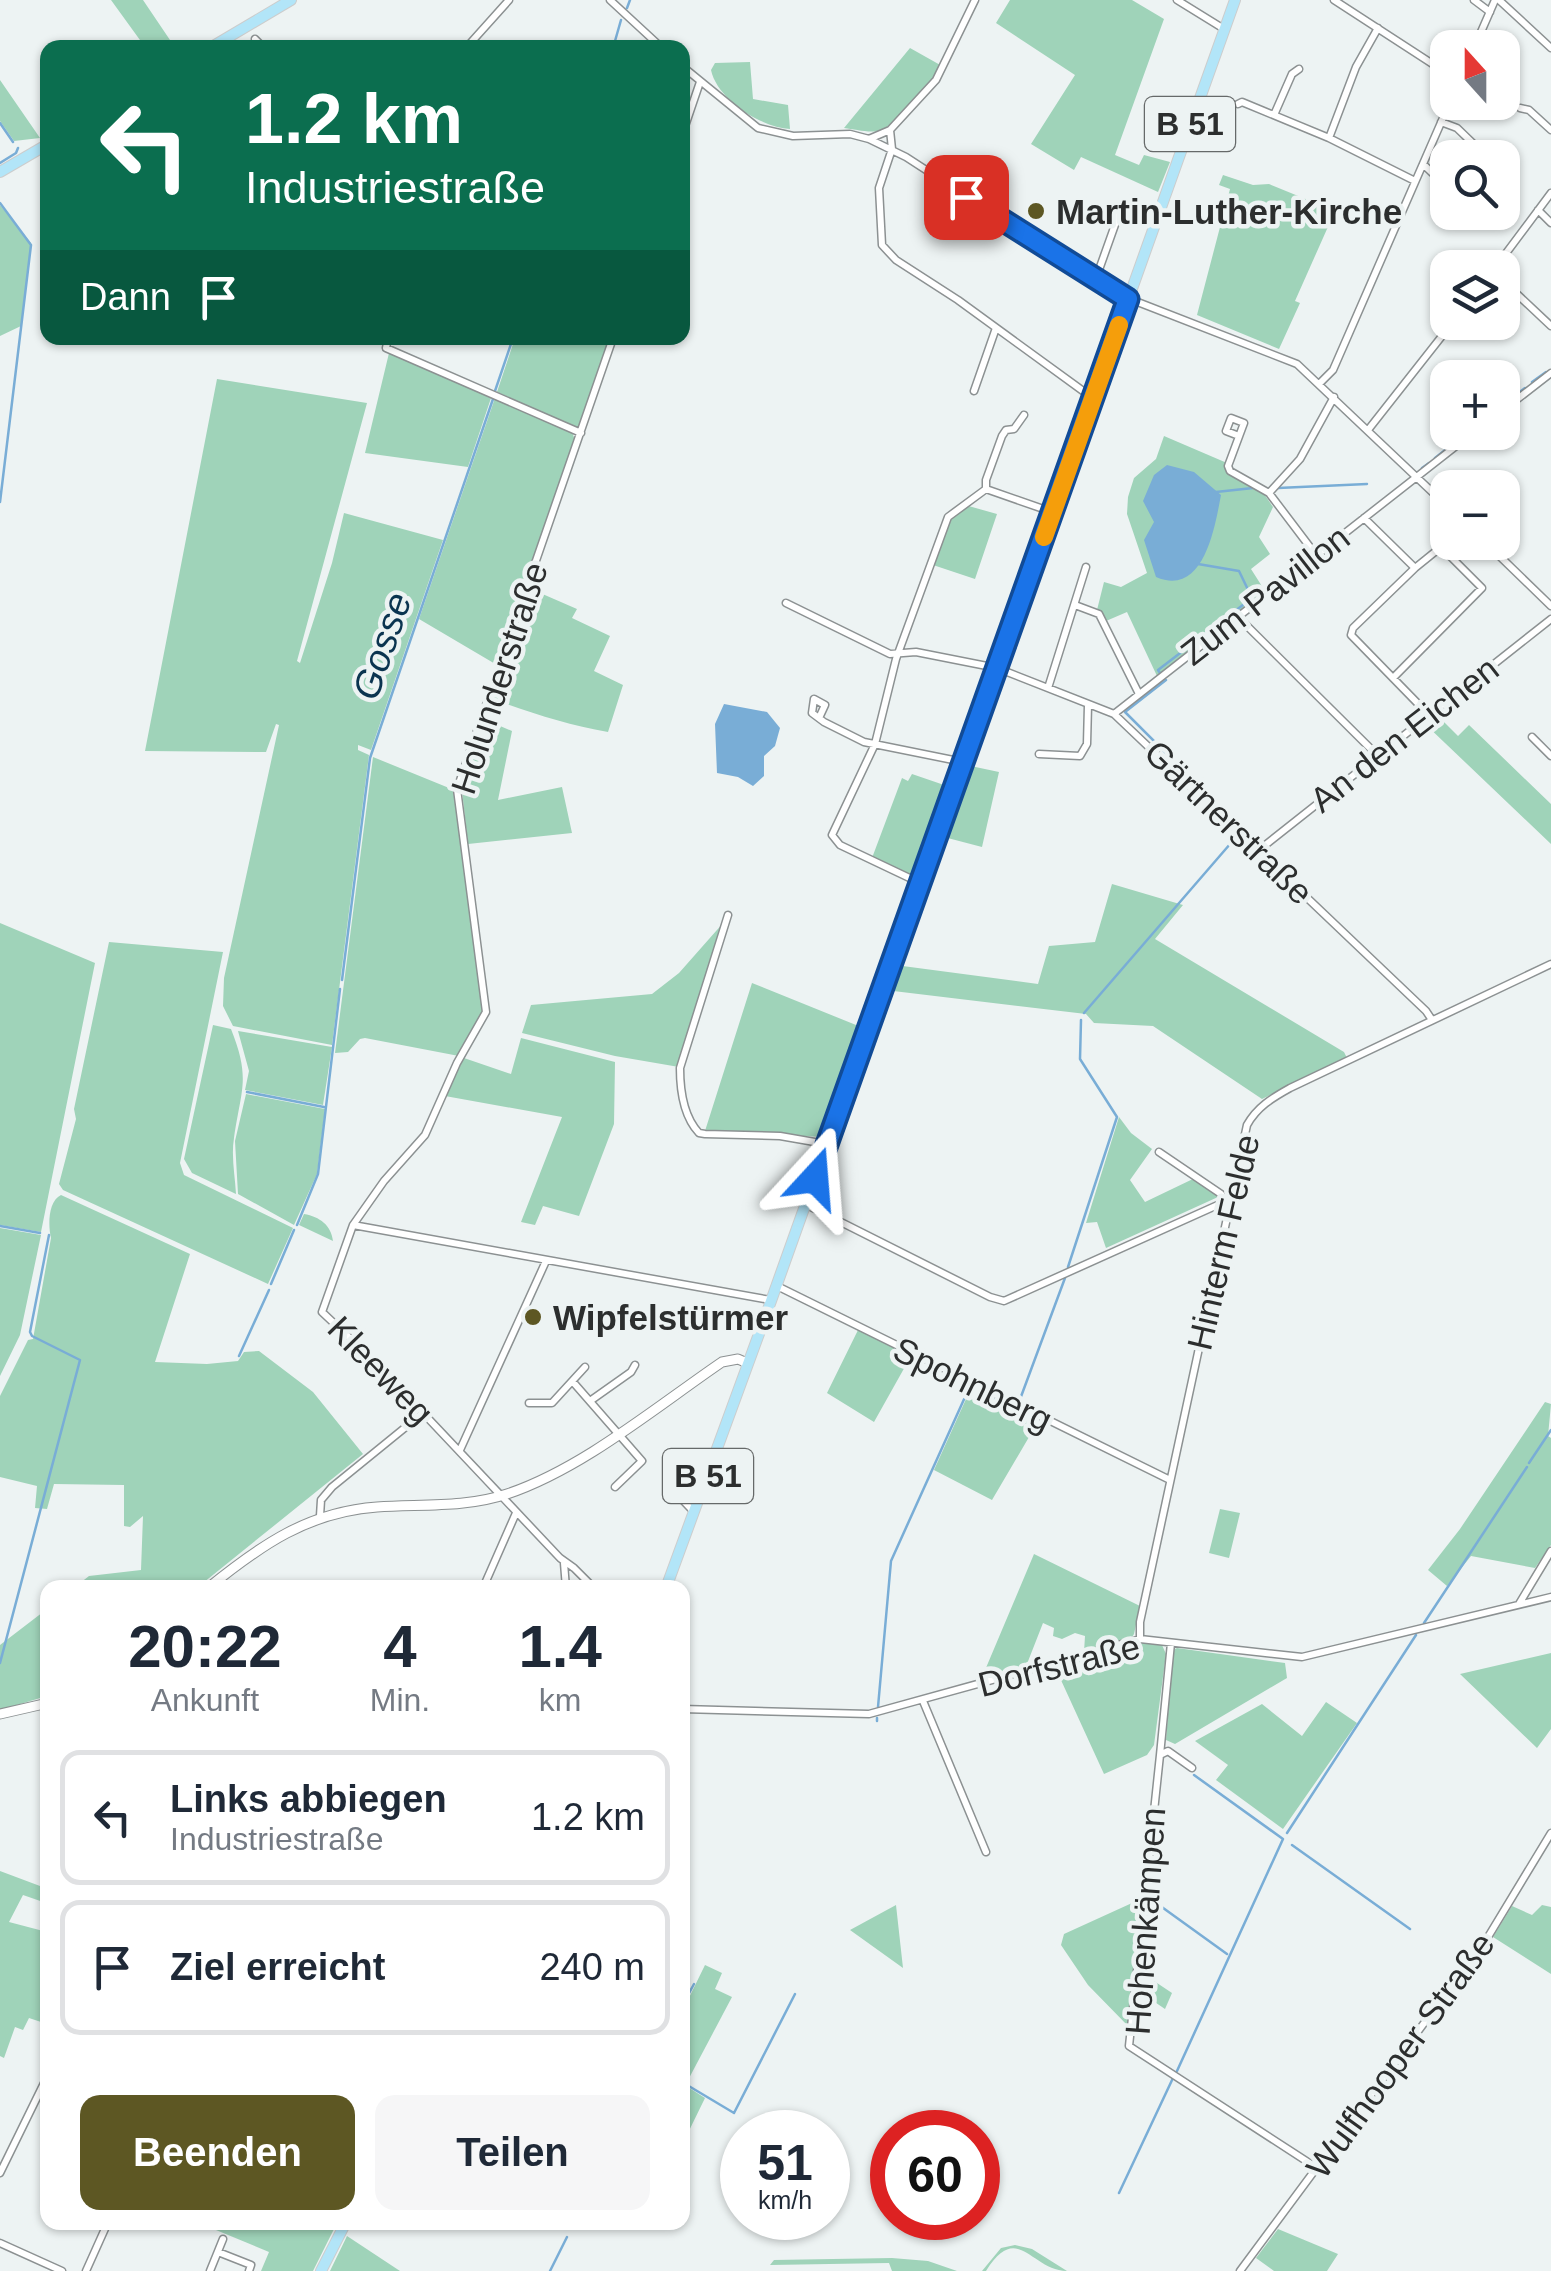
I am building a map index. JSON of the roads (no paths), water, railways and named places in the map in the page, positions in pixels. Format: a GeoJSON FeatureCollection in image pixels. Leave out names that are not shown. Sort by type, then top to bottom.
{"type":"FeatureCollection","features":[{"type":"Feature","properties":{"kind":"main road"},"geometry":{"type":"LineString","coordinates":[[224,40],[291,0]]}},
{"type":"Feature","properties":{"kind":"main road","name":"B 51"},"geometry":{"type":"LineString","coordinates":[[669,1580],[1235,0]]}},
{"type":"Feature","properties":{"kind":"main road"},"geometry":{"type":"LineString","coordinates":[[0,172],[40,149]]}},
{"type":"Feature","properties":{"kind":"main road"},"geometry":{"type":"LineString","coordinates":[[321,2271],[342,2230]]}},
{"type":"Feature","properties":{"kind":"street"},"geometry":{"type":"LineString","coordinates":[[473,40],[509,0]]}},
{"type":"Feature","properties":{"kind":"street"},"geometry":{"type":"LineString","coordinates":[[869,139],[890,130],[936,80],[974,0]]}},
{"type":"Feature","properties":{"kind":"street"},"geometry":{"type":"LineString","coordinates":[[1177,0],[1224,29]]}},
{"type":"Feature","properties":{"kind":"street"},"geometry":{"type":"LineString","coordinates":[[1334,0],[1346,3],[1430,62]]}},
{"type":"Feature","properties":{"kind":"street"},"geometry":{"type":"LineString","coordinates":[[1474,0],[1490,12]]}},
{"type":"Feature","properties":{"kind":"street"},"geometry":{"type":"LineString","coordinates":[[1482,30],[1497,0],[1551,48]]}},
{"type":"Feature","properties":{"kind":"street"},"geometry":{"type":"LineString","coordinates":[[614,2],[654,40]]}},
{"type":"Feature","properties":{"kind":"street"},"geometry":{"type":"LineString","coordinates":[[1329,138],[1356,67],[1378,28]]}},
{"type":"Feature","properties":{"kind":"street"},"geometry":{"type":"LineString","coordinates":[[1274,115],[1292,74],[1299,70]]}},
{"type":"Feature","properties":{"kind":"street"},"geometry":{"type":"LineString","coordinates":[[690,73],[749,121],[777,134],[850,134],[892,149],[1128,299],[1284,357],[1320,383],[1430,490]]}},
{"type":"Feature","properties":{"kind":"street"},"geometry":{"type":"LineString","coordinates":[[690,111],[700,82]]}},
{"type":"Feature","properties":{"kind":"street"},"geometry":{"type":"LineString","coordinates":[[1238,104],[1242,102],[1329,138],[1416,180]]}},
{"type":"Feature","properties":{"kind":"street"},"geometry":{"type":"LineString","coordinates":[[1520,108],[1529,110],[1551,130]]}},
{"type":"Feature","properties":{"kind":"street"},"geometry":{"type":"LineString","coordinates":[[1320,383],[1333,370],[1441,122],[1456,128],[1468,140]]}},
{"type":"Feature","properties":{"kind":"street"},"geometry":{"type":"LineString","coordinates":[[890,130],[892,149],[879,188],[882,245],[896,260],[1083,391],[1094,394]]}},
{"type":"Feature","properties":{"kind":"street"},"geometry":{"type":"LineString","coordinates":[[1422,164],[1430,171]]}},
{"type":"Feature","properties":{"kind":"street"},"geometry":{"type":"LineString","coordinates":[[1508,250],[1551,193]]}},
{"type":"Feature","properties":{"kind":"street"},"geometry":{"type":"LineString","coordinates":[[1095,281],[1120,208]]}},
{"type":"Feature","properties":{"kind":"street"},"geometry":{"type":"LineString","coordinates":[[1538,210],[1551,223]]}},
{"type":"Feature","properties":{"kind":"street"},"geometry":{"type":"LineString","coordinates":[[1520,297],[1551,326]]}},
{"type":"Feature","properties":{"kind":"street"},"geometry":{"type":"LineString","coordinates":[[974,391],[996,328]]}},
{"type":"Feature","properties":{"kind":"street"},"geometry":{"type":"LineString","coordinates":[[1368,430],[1439,340]]}},
{"type":"Feature","properties":{"kind":"street"},"geometry":{"type":"LineString","coordinates":[[387,345],[581,432]]}},
{"type":"Feature","properties":{"kind":"street","name":"Holunderstraße"},"geometry":{"type":"LineString","coordinates":[[353,1225],[429,1128],[457,1063],[486,1012],[456,789],[611,345]]}},
{"type":"Feature","properties":{"kind":"street"},"geometry":{"type":"LineString","coordinates":[[1520,397],[1551,373]]}},
{"type":"Feature","properties":{"kind":"street"},"geometry":{"type":"LineString","coordinates":[[1269,493],[1300,459],[1334,397]]}},
{"type":"Feature","properties":{"kind":"street"},"geometry":{"type":"LineString","coordinates":[[986,489],[1002,436],[1006,430],[1014,429],[1024,414]]}},
{"type":"Feature","properties":{"kind":"street"},"geometry":{"type":"LineString","coordinates":[[1239,436],[1228,466],[1230,471],[1269,493],[1316,555]]}},
{"type":"Feature","properties":{"kind":"street","name":"Zum Pavillon"},"geometry":{"type":"LineString","coordinates":[[1114,714],[1451,450]]}},
{"type":"Feature","properties":{"kind":"street"},"geometry":{"type":"LineString","coordinates":[[986,489],[1052,512]]}},
{"type":"Feature","properties":{"kind":"street"},"geometry":{"type":"LineString","coordinates":[[920,883],[840,845],[832,835],[875,744],[897,655],[948,517],[986,489]]}},
{"type":"Feature","properties":{"kind":"street"},"geometry":{"type":"LineString","coordinates":[[1364,518],[1415,568]]}},
{"type":"Feature","properties":{"kind":"street"},"geometry":{"type":"LineString","coordinates":[[1393,678],[1482,588],[1441,547],[1352,628],[1351,634],[1393,678],[1429,715]]}},
{"type":"Feature","properties":{"kind":"street"},"geometry":{"type":"LineString","coordinates":[[1503,560],[1551,606]]}},
{"type":"Feature","properties":{"kind":"street"},"geometry":{"type":"LineString","coordinates":[[1048,688],[1086,566]]}},
{"type":"Feature","properties":{"kind":"street","name":"Gärtnerstraße"},"geometry":{"type":"LineString","coordinates":[[786,603],[815,620],[897,655],[916,652],[997,668],[1114,714],[1426,1010],[1432,1020]]}},
{"type":"Feature","properties":{"kind":"street"},"geometry":{"type":"LineString","coordinates":[[1076,606],[1099,614],[1139,694]]}},
{"type":"Feature","properties":{"kind":"street"},"geometry":{"type":"LineString","coordinates":[[1238,616],[1377,755]]}},
{"type":"Feature","properties":{"kind":"street","name":"An den Eichen"},"geometry":{"type":"LineString","coordinates":[[1259,850],[1551,620]]}},
{"type":"Feature","properties":{"kind":"street"},"geometry":{"type":"LineString","coordinates":[[1039,754],[1080,756],[1086,744],[1088,705]]}},
{"type":"Feature","properties":{"kind":"street"},"geometry":{"type":"LineString","coordinates":[[819,718],[864,742],[963,762]]}},
{"type":"Feature","properties":{"kind":"street"},"geometry":{"type":"LineString","coordinates":[[1532,738],[1551,756]]}},
{"type":"Feature","properties":{"kind":"street"},"geometry":{"type":"LineString","coordinates":[[728,914],[680,1068],[680,1088],[690,1121],[704,1134],[780,1136],[826,1144]]}},
{"type":"Feature","properties":{"kind":"street","name":"Hinterm Felde"},"geometry":{"type":"LineString","coordinates":[[1140,1639],[1140,1622],[1246,1125],[1256,1110],[1290,1088],[1551,964]]}},
{"type":"Feature","properties":{"kind":"street"},"geometry":{"type":"LineString","coordinates":[[805,1204],[990,1298],[1004,1301],[1228,1200],[1159,1152]]}},
{"type":"Feature","properties":{"kind":"street"},"geometry":{"type":"LineString","coordinates":[[353,1225],[772,1301]]}},
{"type":"Feature","properties":{"kind":"street","name":"Kleeweg"},"geometry":{"type":"LineString","coordinates":[[353,1225],[322,1312],[460,1450],[564,1563],[586,1580]]}},
{"type":"Feature","properties":{"kind":"street"},"geometry":{"type":"LineString","coordinates":[[460,1450],[546,1260]]}},
{"type":"Feature","properties":{"kind":"street","name":"Spohnberg"},"geometry":{"type":"LineString","coordinates":[[776,1286],[1170,1480]]}},
{"type":"Feature","properties":{"kind":"street"},"geometry":{"type":"LineString","coordinates":[[218,1580],[271,1540],[320,1516],[350,1509],[464,1504],[501,1496],[543,1479],[722,1362],[748,1362]]}},
{"type":"Feature","properties":{"kind":"street"},"geometry":{"type":"LineString","coordinates":[[590,1401],[632,1372],[635,1365]]}},
{"type":"Feature","properties":{"kind":"street"},"geometry":{"type":"LineString","coordinates":[[529,1403],[548,1405],[584,1368]]}},
{"type":"Feature","properties":{"kind":"street"},"geometry":{"type":"LineString","coordinates":[[574,1382],[642,1461],[615,1487]]}},
{"type":"Feature","properties":{"kind":"street"},"geometry":{"type":"LineString","coordinates":[[320,1516],[323,1496],[423,1414]]}},
{"type":"Feature","properties":{"kind":"street"},"geometry":{"type":"LineString","coordinates":[[673,1490],[695,1513]]}},
{"type":"Feature","properties":{"kind":"street"},"geometry":{"type":"LineString","coordinates":[[487,1580],[516,1513]]}},
{"type":"Feature","properties":{"kind":"street"},"geometry":{"type":"LineString","coordinates":[[1518,1605],[1551,1551]]}},
{"type":"Feature","properties":{"kind":"street"},"geometry":{"type":"LineString","coordinates":[[564,1563],[565,1580]]}},
{"type":"Feature","properties":{"kind":"street","name":"Dorfstraße"},"geometry":{"type":"LineString","coordinates":[[690,1709],[850,1716],[889,1711],[1140,1639],[1302,1657],[1551,1597]]}},
{"type":"Feature","properties":{"kind":"street","name":"Hohenkämpen"},"geometry":{"type":"LineString","coordinates":[[1171,1644],[1129,2046],[1317,2168]]}},
{"type":"Feature","properties":{"kind":"street"},"geometry":{"type":"LineString","coordinates":[[923,1701],[986,1852]]}},
{"type":"Feature","properties":{"kind":"street"},"geometry":{"type":"LineString","coordinates":[[0,1714],[40,1704]]}},
{"type":"Feature","properties":{"kind":"street","name":"Hohenkämpen"},"geometry":{"type":"LineString","coordinates":[[1160,1755],[1168,1751],[1192,1768]]}},
{"type":"Feature","properties":{"kind":"street","name":"Wulfhooper Straße"},"geometry":{"type":"LineString","coordinates":[[1240,2271],[1488,1937],[1551,1833]]}},
{"type":"Feature","properties":{"kind":"street"},"geometry":{"type":"LineString","coordinates":[[0,2172],[40,2091]]}},
{"type":"Feature","properties":{"kind":"street"},"geometry":{"type":"LineString","coordinates":[[86,2271],[104,2230]]}},
{"type":"Feature","properties":{"kind":"street"},"geometry":{"type":"LineString","coordinates":[[210,2271],[223,2239]]}},
{"type":"Feature","properties":{"kind":"street"},"geometry":{"type":"LineString","coordinates":[[0,2243],[62,2271]]}},
{"type":"Feature","properties":{"kind":"street"},"geometry":{"type":"LineString","coordinates":[[218,2252],[251,2266],[248,2271]]}},
{"type":"Feature","properties":{"kind":"water"},"geometry":{"type":"Polygon","coordinates":[[[1167,465],[1194,472],[1221,495],[1204,556],[1186,577],[1172,581],[1156,577],[1144,540],[1154,522],[1143,501],[1154,475],[1167,465]]]}},
{"type":"Feature","properties":{"kind":"water"},"geometry":{"type":"Polygon","coordinates":[[[724,704],[767,712],[780,728],[775,746],[764,756],[764,776],[753,786],[738,777],[717,773],[715,724],[724,704]]]}},
{"type":"Feature","properties":{"kind":"waterway","name":"Gosse"},"geometry":{"type":"LineString","coordinates":[[627,8],[630,0]]}},
{"type":"Feature","properties":{"kind":"waterway","name":"Gosse"},"geometry":{"type":"LineString","coordinates":[[615,40],[621,20]]}},
{"type":"Feature","properties":{"kind":"waterway"},"geometry":{"type":"LineString","coordinates":[[0,123],[13,142]]}},
{"type":"Feature","properties":{"kind":"waterway"},"geometry":{"type":"LineString","coordinates":[[0,163],[18,148]]}},
{"type":"Feature","properties":{"kind":"waterway"},"geometry":{"type":"LineString","coordinates":[[0,203],[31,245],[0,502]]}},
{"type":"Feature","properties":{"kind":"waterway","name":"Gosse"},"geometry":{"type":"LineString","coordinates":[[495,391],[511,345]]}},
{"type":"Feature","properties":{"kind":"waterway"},"geometry":{"type":"LineString","coordinates":[[1532,382],[1546,372]]}},
{"type":"Feature","properties":{"kind":"waterway"},"geometry":{"type":"LineString","coordinates":[[1520,392],[1525,388]]}},
{"type":"Feature","properties":{"kind":"waterway","name":"Gosse"},"geometry":{"type":"LineString","coordinates":[[342,980],[370,758],[493,399]]}},
{"type":"Feature","properties":{"kind":"waterway"},"geometry":{"type":"LineString","coordinates":[[1435,458],[1445,450]]}},
{"type":"Feature","properties":{"kind":"waterway"},"geometry":{"type":"LineString","coordinates":[[1422,468],[1429,463]]}},
{"type":"Feature","properties":{"kind":"waterway"},"geometry":{"type":"LineString","coordinates":[[1278,488],[1367,484]]}},
{"type":"Feature","properties":{"kind":"waterway"},"geometry":{"type":"LineString","coordinates":[[1216,492],[1253,488]]}},
{"type":"Feature","properties":{"kind":"waterway"},"geometry":{"type":"LineString","coordinates":[[1160,673],[1158,670],[1252,598],[1239,571],[1198,564]]}},
{"type":"Feature","properties":{"kind":"waterway"},"geometry":{"type":"LineString","coordinates":[[1166,680],[1125,712],[1243,830]]}},
{"type":"Feature","properties":{"kind":"waterway"},"geometry":{"type":"LineString","coordinates":[[1084,1013],[1237,836]]}},
{"type":"Feature","properties":{"kind":"waterway","name":"Gosse"},"geometry":{"type":"LineString","coordinates":[[297,1225],[318,1174],[340,989]]}},
{"type":"Feature","properties":{"kind":"waterway"},"geometry":{"type":"LineString","coordinates":[[1068,1267],[1117,1117],[1080,1059],[1081,1020]]}},
{"type":"Feature","properties":{"kind":"waterway"},"geometry":{"type":"LineString","coordinates":[[247,1092],[324,1107]]}},
{"type":"Feature","properties":{"kind":"waterway"},"geometry":{"type":"LineString","coordinates":[[0,1226],[40,1233]]}},
{"type":"Feature","properties":{"kind":"waterway","name":"Gosse"},"geometry":{"type":"LineString","coordinates":[[271,1284],[294,1230]]}},
{"type":"Feature","properties":{"kind":"waterway"},"geometry":{"type":"LineString","coordinates":[[0,1663],[80,1360],[30,1332],[49,1235]]}},
{"type":"Feature","properties":{"kind":"waterway"},"geometry":{"type":"LineString","coordinates":[[1019,1402],[1065,1278]]}},
{"type":"Feature","properties":{"kind":"waterway","name":"Gosse"},"geometry":{"type":"LineString","coordinates":[[239,1356],[269,1290]]}},
{"type":"Feature","properties":{"kind":"waterway"},"geometry":{"type":"LineString","coordinates":[[878,1707],[891,1561],[970,1386],[1017,1409]]}},
{"type":"Feature","properties":{"kind":"waterway"},"geometry":{"type":"LineString","coordinates":[[1529,1463],[1551,1430]]}},
{"type":"Feature","properties":{"kind":"waterway"},"geometry":{"type":"LineString","coordinates":[[1424,1623],[1527,1467]]}},
{"type":"Feature","properties":{"kind":"waterway"},"geometry":{"type":"LineString","coordinates":[[1287,1833],[1416,1635]]}},
{"type":"Feature","properties":{"kind":"waterway"},"geometry":{"type":"LineString","coordinates":[[1177,2071],[1283,1839],[1194,1775]]}},
{"type":"Feature","properties":{"kind":"waterway"},"geometry":{"type":"LineString","coordinates":[[1292,1845],[1410,1929]]}},
{"type":"Feature","properties":{"kind":"waterway"},"geometry":{"type":"LineString","coordinates":[[1159,1905],[1227,1954]]}},
{"type":"Feature","properties":{"kind":"waterway"},"geometry":{"type":"LineString","coordinates":[[690,1991],[694,1984]]}},
{"type":"Feature","properties":{"kind":"waterway"},"geometry":{"type":"LineString","coordinates":[[690,2087],[734,2113],[795,1994]]}},
{"type":"Feature","properties":{"kind":"waterway"},"geometry":{"type":"LineString","coordinates":[[1119,2193],[1173,2078]]}},
{"type":"Feature","properties":{"kind":"waterway"},"geometry":{"type":"LineString","coordinates":[[550,2271],[567,2237]]}},
{"type":"Feature","properties":{"kind":"place","name":"Martin-Luther-Kirche"},"geometry":{"type":"Point","coordinates":[1036,211]}},
{"type":"Feature","properties":{"kind":"place","name":"Wipfelstürmer"},"geometry":{"type":"Point","coordinates":[533,1317]}}]}
